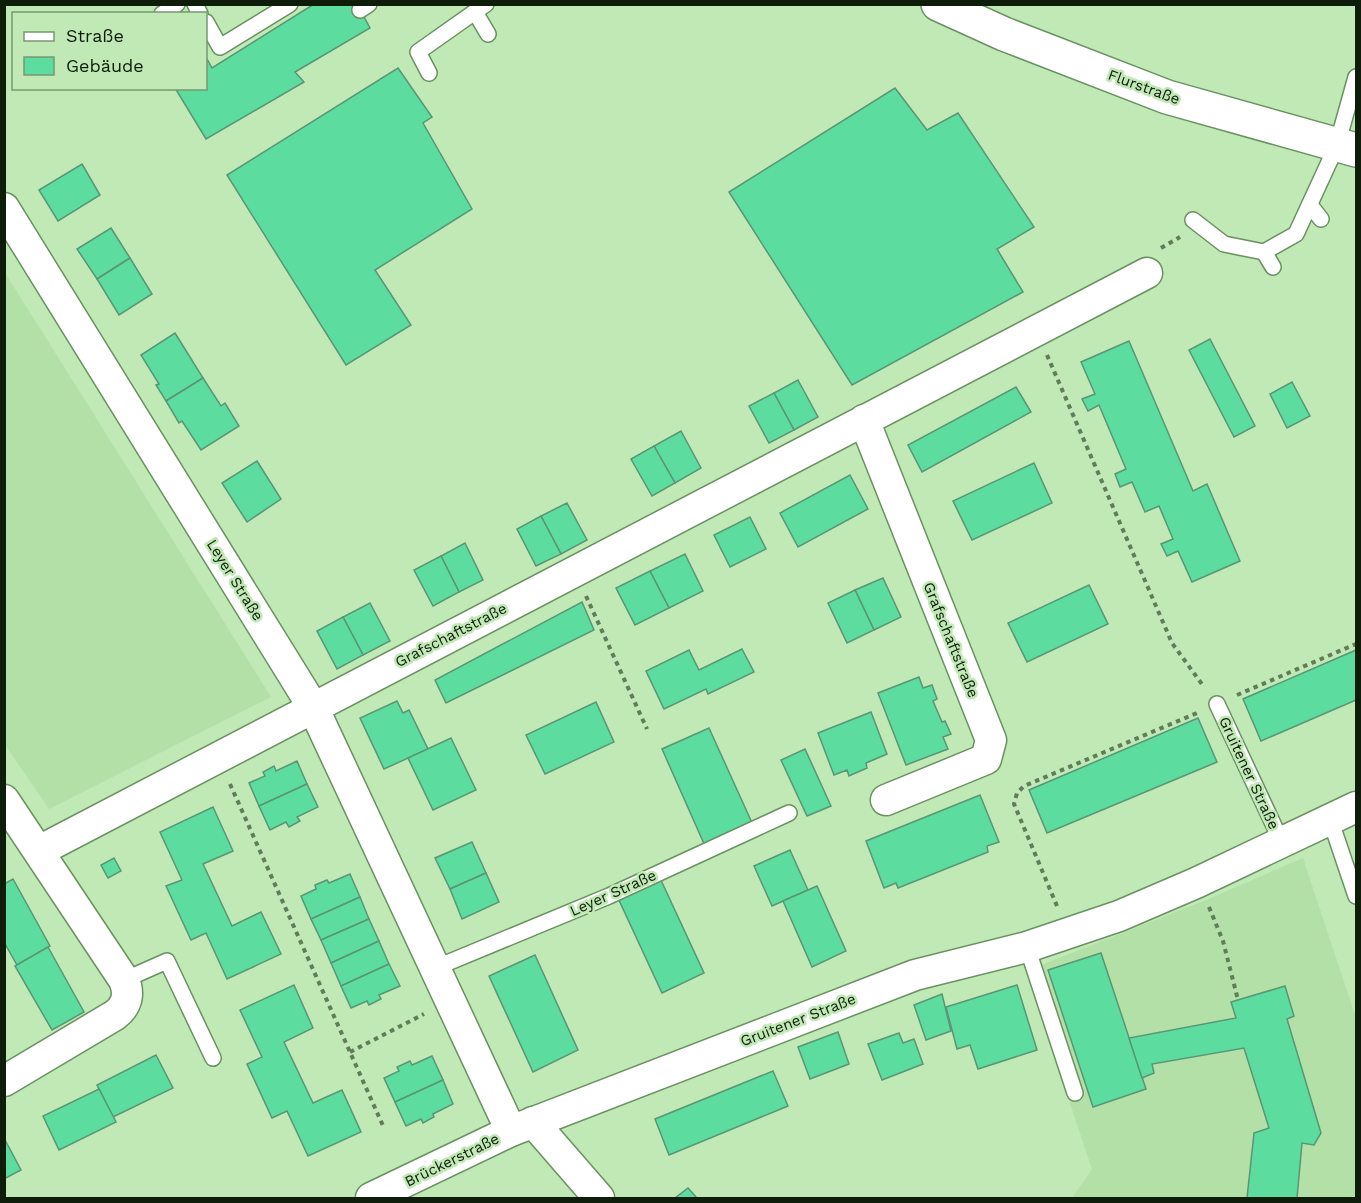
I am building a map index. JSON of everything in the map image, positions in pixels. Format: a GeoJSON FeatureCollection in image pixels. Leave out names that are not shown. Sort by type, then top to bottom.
{"type":"FeatureCollection","features":[{"type":"Feature","properties":{"kind":"main road","name":"Flurstraße"},"geometry":{"type":"LineString","coordinates":[[938,4],[1004,34],[1167,97],[1347,148]]}},
{"type":"Feature","properties":{"kind":"street","name":"Leyer Straße"},"geometry":{"type":"LineString","coordinates":[[4,208],[314,707],[450,1000],[522,1127],[599,1198]]}},
{"type":"Feature","properties":{"kind":"street","name":"Grafschaftstraße"},"geometry":{"type":"LineString","coordinates":[[39,851],[1147,273]]}},
{"type":"Feature","properties":{"kind":"street","name":"Grafschaftstraße"},"geometry":{"type":"LineString","coordinates":[[864,420],[991,740],[986,759],[885,800]]}},
{"type":"Feature","properties":{"kind":"street"},"geometry":{"type":"LineString","coordinates":[[4,800],[124,980],[128,993],[120,1011],[4,1081]]}},
{"type":"Feature","properties":{"kind":"street","name":"Gruitener Straße"},"geometry":{"type":"LineString","coordinates":[[522,1127],[915,975],[1069,934],[1119,916],[1196,883],[1356,807]]}},
{"type":"Feature","properties":{"kind":"street","name":"Brückerstraße"},"geometry":{"type":"LineString","coordinates":[[371,1198],[522,1127]]}},
{"type":"Feature","properties":{"kind":"lane"},"geometry":{"type":"LineString","coordinates":[[207,24],[220,47],[290,4]]}},
{"type":"Feature","properties":{"kind":"lane"},"geometry":{"type":"LineString","coordinates":[[429,73],[418,52],[473,9],[488,34]]}},
{"type":"Feature","properties":{"kind":"lane"},"geometry":{"type":"LineString","coordinates":[[1193,220],[1224,244],[1264,252],[1296,234],[1310,205],[1347,148],[1356,77]]}},
{"type":"Feature","properties":{"kind":"lane"},"geometry":{"type":"LineString","coordinates":[[1310,205],[1321,219]]}},
{"type":"Feature","properties":{"kind":"lane"},"geometry":{"type":"LineString","coordinates":[[1264,252],[1273,267]]}},
{"type":"Feature","properties":{"kind":"lane","name":"Gruitener Straße"},"geometry":{"type":"LineString","coordinates":[[1217,704],[1282,843]]}},
{"type":"Feature","properties":{"kind":"lane","name":"Leyer Straße"},"geometry":{"type":"LineString","coordinates":[[435,968],[609,896],[789,813]]}},
{"type":"Feature","properties":{"kind":"lane"},"geometry":{"type":"LineString","coordinates":[[1330,819],[1356,897]]}},
{"type":"Feature","properties":{"kind":"lane"},"geometry":{"type":"LineString","coordinates":[[1027,946],[1075,1093]]}},
{"type":"Feature","properties":{"kind":"lane"},"geometry":{"type":"LineString","coordinates":[[124,980],[167,961],[213,1058]]}},
{"type":"Feature","properties":{"kind":"path"},"geometry":{"type":"LineString","coordinates":[[1036,331],[1172,643],[1217,704]]}},
{"type":"Feature","properties":{"kind":"path"},"geometry":{"type":"LineString","coordinates":[[574,571],[647,729]]}},
{"type":"Feature","properties":{"kind":"path","name":"Gruitener Straße"},"geometry":{"type":"LineString","coordinates":[[1069,934],[1014,804],[1017,793],[1024,786],[1356,644]]}},
{"type":"Feature","properties":{"kind":"path"},"geometry":{"type":"LineString","coordinates":[[218,758],[384,1128]]}},
{"type":"Feature","properties":{"kind":"path"},"geometry":{"type":"LineString","coordinates":[[1196,883],[1217,923],[1238,1000]]}},
{"type":"Feature","properties":{"kind":"path"},"geometry":{"type":"LineString","coordinates":[[350,1052],[450,1000]]}},
{"type":"Feature","properties":{"kind":"shaded area"},"geometry":{"type":"Polygon","coordinates":[[[4,271],[271,697],[49,809],[5,745],[4,271]]]}},
{"type":"Feature","properties":{"kind":"shaded area"},"geometry":{"type":"Polygon","coordinates":[[[1303,858],[1356,1018],[1356,1198],[1072,1198],[1092,1169],[1026,971],[1206,900],[1303,858]]]}},
{"type":"Feature","properties":{"kind":"building"},"geometry":{"type":"Polygon","coordinates":[[[314,4],[357,4],[370,28],[295,72],[304,82],[206,139],[176,90],[207,90],[207,59],[212,68],[314,4]]]}},
{"type":"Feature","properties":{"kind":"building"},"geometry":{"type":"Polygon","coordinates":[[[398,68],[432,117],[423,123],[472,209],[375,270],[411,325],[346,365],[227,175],[398,68]]]}},
{"type":"Feature","properties":{"kind":"building"},"geometry":{"type":"Polygon","coordinates":[[[895,88],[927,130],[958,113],[1034,227],[997,249],[1023,292],[852,385],[729,192],[895,88]]]}},
{"type":"Feature","properties":{"kind":"building"},"geometry":{"type":"Polygon","coordinates":[[[82,164],[100,195],[58,221],[39,190],[82,164]]]}},
{"type":"Feature","properties":{"kind":"building"},"geometry":{"type":"Polygon","coordinates":[[[111,228],[130,258],[97,279],[77,249],[111,228]]]}},
{"type":"Feature","properties":{"kind":"building"},"geometry":{"type":"Polygon","coordinates":[[[130,258],[152,294],[119,315],[97,279],[130,258]]]}},
{"type":"Feature","properties":{"kind":"building"},"geometry":{"type":"Polygon","coordinates":[[[175,333],[203,378],[166,401],[156,385],[159,384],[141,355],[175,333]]]}},
{"type":"Feature","properties":{"kind":"building"},"geometry":{"type":"Polygon","coordinates":[[[1210,339],[1255,426],[1234,437],[1189,350],[1210,339]]]}},
{"type":"Feature","properties":{"kind":"building"},"geometry":{"type":"Polygon","coordinates":[[[1129,341],[1193,491],[1207,484],[1240,561],[1192,582],[1178,551],[1167,556],[1161,544],[1173,539],[1159,506],[1145,512],[1132,482],[1120,487],[1115,474],[1126,469],[1099,405],[1088,411],[1082,399],[1095,394],[1081,362],[1129,341]]]}},
{"type":"Feature","properties":{"kind":"building"},"geometry":{"type":"Polygon","coordinates":[[[203,378],[221,406],[225,403],[239,426],[201,450],[182,421],[179,423],[166,401],[203,378]]]}},
{"type":"Feature","properties":{"kind":"building"},"geometry":{"type":"Polygon","coordinates":[[[798,380],[818,417],[794,430],[774,393],[798,380]]]}},
{"type":"Feature","properties":{"kind":"building"},"geometry":{"type":"Polygon","coordinates":[[[1292,382],[1310,416],[1287,428],[1270,394],[1292,382]]]}},
{"type":"Feature","properties":{"kind":"building"},"geometry":{"type":"Polygon","coordinates":[[[1016,387],[1031,412],[922,472],[908,445],[1016,387]]]}},
{"type":"Feature","properties":{"kind":"building"},"geometry":{"type":"Polygon","coordinates":[[[774,393],[794,430],[769,443],[749,406],[774,393]]]}},
{"type":"Feature","properties":{"kind":"building"},"geometry":{"type":"Polygon","coordinates":[[[681,431],[701,468],[675,483],[654,446],[681,431]]]}},
{"type":"Feature","properties":{"kind":"building"},"geometry":{"type":"Polygon","coordinates":[[[654,446],[675,483],[652,496],[631,459],[654,446]]]}},
{"type":"Feature","properties":{"kind":"building"},"geometry":{"type":"Polygon","coordinates":[[[257,461],[281,499],[247,522],[222,483],[257,461]]]}},
{"type":"Feature","properties":{"kind":"building"},"geometry":{"type":"Polygon","coordinates":[[[1034,463],[1052,503],[972,540],[953,501],[1034,463]]]}},
{"type":"Feature","properties":{"kind":"building"},"geometry":{"type":"Polygon","coordinates":[[[850,475],[868,509],[798,547],[780,513],[850,475]]]}},
{"type":"Feature","properties":{"kind":"building"},"geometry":{"type":"Polygon","coordinates":[[[567,503],[587,540],[561,554],[541,516],[567,503]]]}},
{"type":"Feature","properties":{"kind":"building"},"geometry":{"type":"Polygon","coordinates":[[[541,516],[561,554],[536,566],[517,529],[541,516]]]}},
{"type":"Feature","properties":{"kind":"building"},"geometry":{"type":"Polygon","coordinates":[[[750,517],[766,549],[730,567],[714,535],[750,517]]]}},
{"type":"Feature","properties":{"kind":"building"},"geometry":{"type":"Polygon","coordinates":[[[465,543],[483,580],[459,592],[441,556],[465,543]]]}},
{"type":"Feature","properties":{"kind":"building"},"geometry":{"type":"Polygon","coordinates":[[[685,554],[703,591],[669,608],[650,571],[685,554]]]}},
{"type":"Feature","properties":{"kind":"building"},"geometry":{"type":"Polygon","coordinates":[[[441,556],[459,592],[433,606],[414,570],[441,556]]]}},
{"type":"Feature","properties":{"kind":"building"},"geometry":{"type":"Polygon","coordinates":[[[650,571],[669,608],[635,625],[616,588],[650,571]]]}},
{"type":"Feature","properties":{"kind":"building"},"geometry":{"type":"Polygon","coordinates":[[[883,578],[901,617],[874,630],[855,590],[883,578]]]}},
{"type":"Feature","properties":{"kind":"building"},"geometry":{"type":"Polygon","coordinates":[[[1089,585],[1108,624],[1027,662],[1008,623],[1089,585]]]}},
{"type":"Feature","properties":{"kind":"building"},"geometry":{"type":"Polygon","coordinates":[[[855,590],[874,630],[847,643],[828,603],[855,590]]]}},
{"type":"Feature","properties":{"kind":"building"},"geometry":{"type":"Polygon","coordinates":[[[582,602],[594,630],[446,703],[435,680],[582,602]]]}},
{"type":"Feature","properties":{"kind":"building"},"geometry":{"type":"Polygon","coordinates":[[[370,603],[390,641],[363,655],[343,617],[370,603]]]}},
{"type":"Feature","properties":{"kind":"building"},"geometry":{"type":"Polygon","coordinates":[[[343,617],[363,655],[337,669],[317,631],[343,617]]]}},
{"type":"Feature","properties":{"kind":"building"},"geometry":{"type":"Polygon","coordinates":[[[742,649],[754,672],[708,694],[706,689],[664,709],[646,671],[689,650],[699,670],[742,649]]]}},
{"type":"Feature","properties":{"kind":"building"},"geometry":{"type":"Polygon","coordinates":[[[1356,650],[1356,700],[1261,741],[1243,699],[1356,650]]]}},
{"type":"Feature","properties":{"kind":"building"},"geometry":{"type":"Polygon","coordinates":[[[919,677],[923,688],[932,685],[937,699],[933,701],[942,722],[945,721],[951,734],[943,737],[948,749],[906,765],[878,693],[919,677]]]}},
{"type":"Feature","properties":{"kind":"building"},"geometry":{"type":"Polygon","coordinates":[[[397,701],[403,713],[409,710],[428,749],[384,769],[360,718],[397,701]]]}},
{"type":"Feature","properties":{"kind":"building"},"geometry":{"type":"Polygon","coordinates":[[[596,702],[614,742],[545,774],[526,735],[596,702]]]}},
{"type":"Feature","properties":{"kind":"building"},"geometry":{"type":"Polygon","coordinates":[[[871,712],[887,754],[866,763],[867,768],[849,776],[847,770],[834,775],[818,733],[871,712]]]}},
{"type":"Feature","properties":{"kind":"building"},"geometry":{"type":"Polygon","coordinates":[[[1198,718],[1217,762],[1047,833],[1029,790],[1198,718]]]}},
{"type":"Feature","properties":{"kind":"building"},"geometry":{"type":"Polygon","coordinates":[[[709,728],[753,825],[705,846],[662,749],[709,728]]]}},
{"type":"Feature","properties":{"kind":"building"},"geometry":{"type":"Polygon","coordinates":[[[451,738],[476,790],[433,810],[408,758],[451,738]]]}},
{"type":"Feature","properties":{"kind":"building"},"geometry":{"type":"Polygon","coordinates":[[[805,749],[831,806],[807,816],[781,760],[805,749]]]}},
{"type":"Feature","properties":{"kind":"building"},"geometry":{"type":"Polygon","coordinates":[[[297,761],[307,784],[259,806],[249,783],[265,776],[263,772],[274,766],[276,771],[297,761]]]}},
{"type":"Feature","properties":{"kind":"building"},"geometry":{"type":"Polygon","coordinates":[[[307,784],[318,807],[297,817],[300,821],[289,827],[286,822],[270,830],[259,806],[307,784]]]}},
{"type":"Feature","properties":{"kind":"building"},"geometry":{"type":"Polygon","coordinates":[[[980,795],[999,842],[987,846],[988,852],[898,888],[896,883],[884,888],[866,841],[980,795]]]}},
{"type":"Feature","properties":{"kind":"building"},"geometry":{"type":"Polygon","coordinates":[[[213,807],[233,851],[203,864],[232,926],[261,912],[281,954],[227,979],[206,933],[191,940],[166,886],[182,880],[160,832],[213,807]]]}},
{"type":"Feature","properties":{"kind":"building"},"geometry":{"type":"Polygon","coordinates":[[[472,842],[486,873],[450,889],[435,858],[472,842]]]}},
{"type":"Feature","properties":{"kind":"building"},"geometry":{"type":"Polygon","coordinates":[[[790,850],[808,890],[772,906],[754,866],[790,850]]]}},
{"type":"Feature","properties":{"kind":"building"},"geometry":{"type":"Polygon","coordinates":[[[114,858],[121,871],[108,878],[101,865],[114,858]]]}},
{"type":"Feature","properties":{"kind":"building"},"geometry":{"type":"Polygon","coordinates":[[[486,873],[499,902],[462,919],[450,889],[486,873]]]}},
{"type":"Feature","properties":{"kind":"building"},"geometry":{"type":"Polygon","coordinates":[[[350,874],[360,897],[311,919],[301,896],[316,889],[315,885],[327,880],[329,883],[350,874]]]}},
{"type":"Feature","properties":{"kind":"building"},"geometry":{"type":"Polygon","coordinates":[[[660,878],[704,973],[662,993],[618,898],[660,878]]]}},
{"type":"Feature","properties":{"kind":"building"},"geometry":{"type":"Polygon","coordinates":[[[13,879],[50,946],[17,965],[4,942],[4,884],[13,879]]]}},
{"type":"Feature","properties":{"kind":"building"},"geometry":{"type":"Polygon","coordinates":[[[817,886],[846,951],[812,967],[783,901],[817,886]]]}},
{"type":"Feature","properties":{"kind":"building"},"geometry":{"type":"Polygon","coordinates":[[[360,897],[369,919],[321,940],[311,919],[360,897]]]}},
{"type":"Feature","properties":{"kind":"building"},"geometry":{"type":"Polygon","coordinates":[[[369,919],[379,941],[331,963],[321,940],[369,919]]]}},
{"type":"Feature","properties":{"kind":"building"},"geometry":{"type":"Polygon","coordinates":[[[379,941],[389,964],[341,986],[331,963],[379,941]]]}},
{"type":"Feature","properties":{"kind":"building"},"geometry":{"type":"Polygon","coordinates":[[[48,947],[84,1012],[52,1030],[15,966],[48,947]]]}},
{"type":"Feature","properties":{"kind":"building"},"geometry":{"type":"Polygon","coordinates":[[[1101,953],[1146,1089],[1093,1107],[1048,970],[1101,953]]]}},
{"type":"Feature","properties":{"kind":"building"},"geometry":{"type":"Polygon","coordinates":[[[535,955],[578,1050],[533,1072],[489,976],[535,955]]]}},
{"type":"Feature","properties":{"kind":"building"},"geometry":{"type":"Polygon","coordinates":[[[389,964],[400,986],[379,995],[381,999],[369,1005],[367,1001],[351,1008],[341,986],[389,964]]]}},
{"type":"Feature","properties":{"kind":"building"},"geometry":{"type":"Polygon","coordinates":[[[294,985],[313,1028],[284,1042],[313,1103],[342,1090],[361,1132],[308,1156],[287,1111],[272,1118],[247,1064],[262,1057],[240,1010],[294,985]]]}},
{"type":"Feature","properties":{"kind":"building"},"geometry":{"type":"Polygon","coordinates":[[[1017,985],[1037,1050],[978,1069],[970,1045],[957,1049],[946,1007],[1017,985]]]}},
{"type":"Feature","properties":{"kind":"building"},"geometry":{"type":"Polygon","coordinates":[[[1285,986],[1294,1016],[1287,1019],[1321,1133],[1314,1145],[1302,1143],[1297,1198],[1247,1198],[1254,1133],[1269,1128],[1244,1048],[1152,1064],[1154,1073],[1142,1078],[1129,1038],[1236,1018],[1231,1002],[1285,986]]]}},
{"type":"Feature","properties":{"kind":"building"},"geometry":{"type":"Polygon","coordinates":[[[942,994],[951,1031],[926,1040],[914,1005],[942,994]]]}},
{"type":"Feature","properties":{"kind":"building"},"geometry":{"type":"Polygon","coordinates":[[[838,1032],[849,1064],[810,1079],[798,1047],[838,1032]]]}},
{"type":"Feature","properties":{"kind":"building"},"geometry":{"type":"Polygon","coordinates":[[[899,1033],[903,1043],[914,1039],[923,1064],[882,1080],[868,1044],[899,1033]]]}},
{"type":"Feature","properties":{"kind":"building"},"geometry":{"type":"Polygon","coordinates":[[[156,1055],[173,1088],[113,1117],[97,1085],[156,1055]]]}},
{"type":"Feature","properties":{"kind":"building"},"geometry":{"type":"Polygon","coordinates":[[[432,1056],[443,1080],[395,1102],[384,1078],[399,1071],[397,1067],[410,1061],[412,1065],[432,1056]]]}},
{"type":"Feature","properties":{"kind":"building"},"geometry":{"type":"Polygon","coordinates":[[[773,1071],[788,1106],[669,1155],[655,1119],[773,1071]]]}},
{"type":"Feature","properties":{"kind":"building"},"geometry":{"type":"Polygon","coordinates":[[[443,1080],[453,1104],[433,1114],[434,1117],[423,1123],[421,1119],[406,1126],[395,1102],[443,1080]]]}},
{"type":"Feature","properties":{"kind":"building"},"geometry":{"type":"Polygon","coordinates":[[[99,1089],[116,1122],[59,1150],[43,1116],[99,1089]]]}},
{"type":"Feature","properties":{"kind":"building"},"geometry":{"type":"Polygon","coordinates":[[[4,1138],[21,1170],[4,1179],[4,1138]]]}},
{"type":"Feature","properties":{"kind":"building"},"geometry":{"type":"Polygon","coordinates":[[[688,1188],[697,1198],[675,1198],[688,1188]]]}}]}
